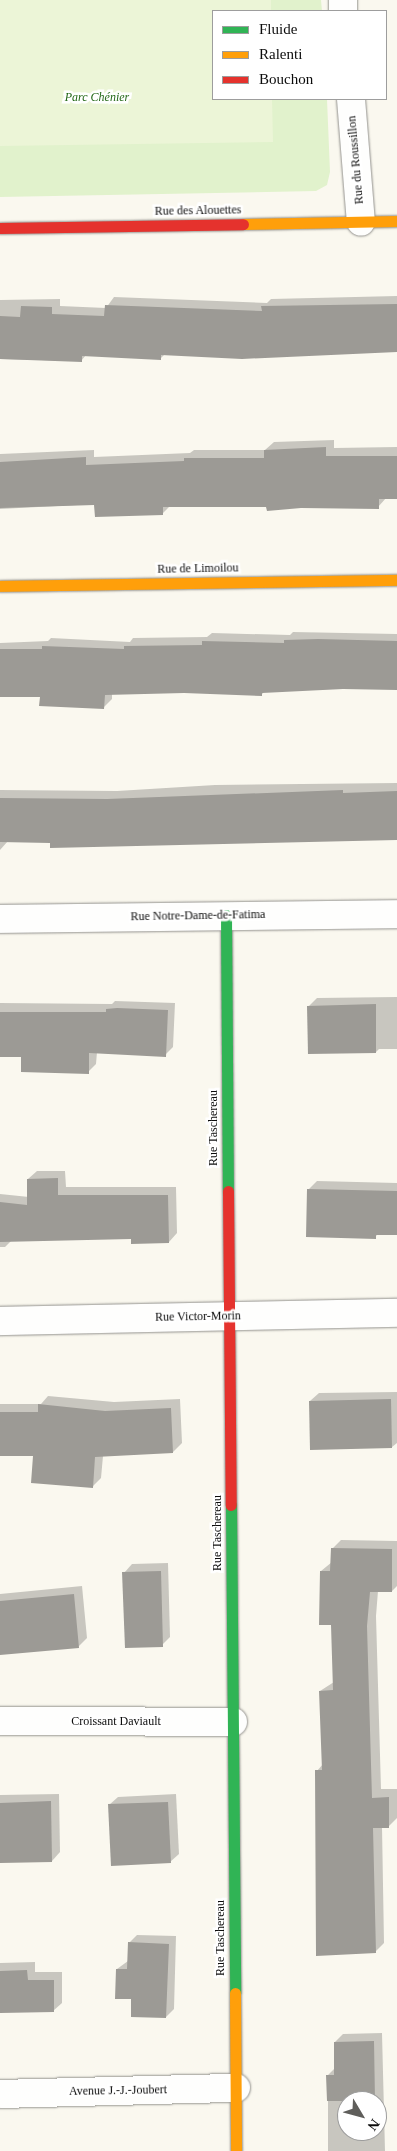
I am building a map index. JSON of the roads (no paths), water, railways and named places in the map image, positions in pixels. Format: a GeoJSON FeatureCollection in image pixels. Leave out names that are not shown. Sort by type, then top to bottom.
{"type":"FeatureCollection","features":[{"type":"Feature","properties":{"kind":"street","name":"Rue du Roussillon"},"geometry":{"type":"LineString","coordinates":[[351,100],[361,222]]}},
{"type":"Feature","properties":{"kind":"street","name":"Rue des Alouettes"},"geometry":{"type":"LineString","coordinates":[[0,228],[397,221]]}},
{"type":"Feature","properties":{"kind":"street","name":"Rue de Limoilou"},"geometry":{"type":"LineString","coordinates":[[0,586],[397,580]]}},
{"type":"Feature","properties":{"kind":"street","name":"Rue Notre-Dame-de-Fatima"},"geometry":{"type":"LineString","coordinates":[[0,919],[397,914]]}},
{"type":"Feature","properties":{"kind":"street","name":"Rue Taschereau"},"geometry":{"type":"LineString","coordinates":[[226,915],[236,2151]]}},
{"type":"Feature","properties":{"kind":"street","name":"Rue Victor-Morin"},"geometry":{"type":"LineString","coordinates":[[0,1321],[397,1313]]}},
{"type":"Feature","properties":{"kind":"street","name":"Croissant Daviault"},"geometry":{"type":"LineString","coordinates":[[0,1721],[233,1722]]}},
{"type":"Feature","properties":{"kind":"street","name":"Avenue J.-J.-Joubert"},"geometry":{"type":"LineString","coordinates":[[0,2094],[236,2088]]}},
{"type":"Feature","properties":{"kind":"park label","name":"Parc Chénier"},"geometry":{"type":"Point","coordinates":[97,98]}}]}
